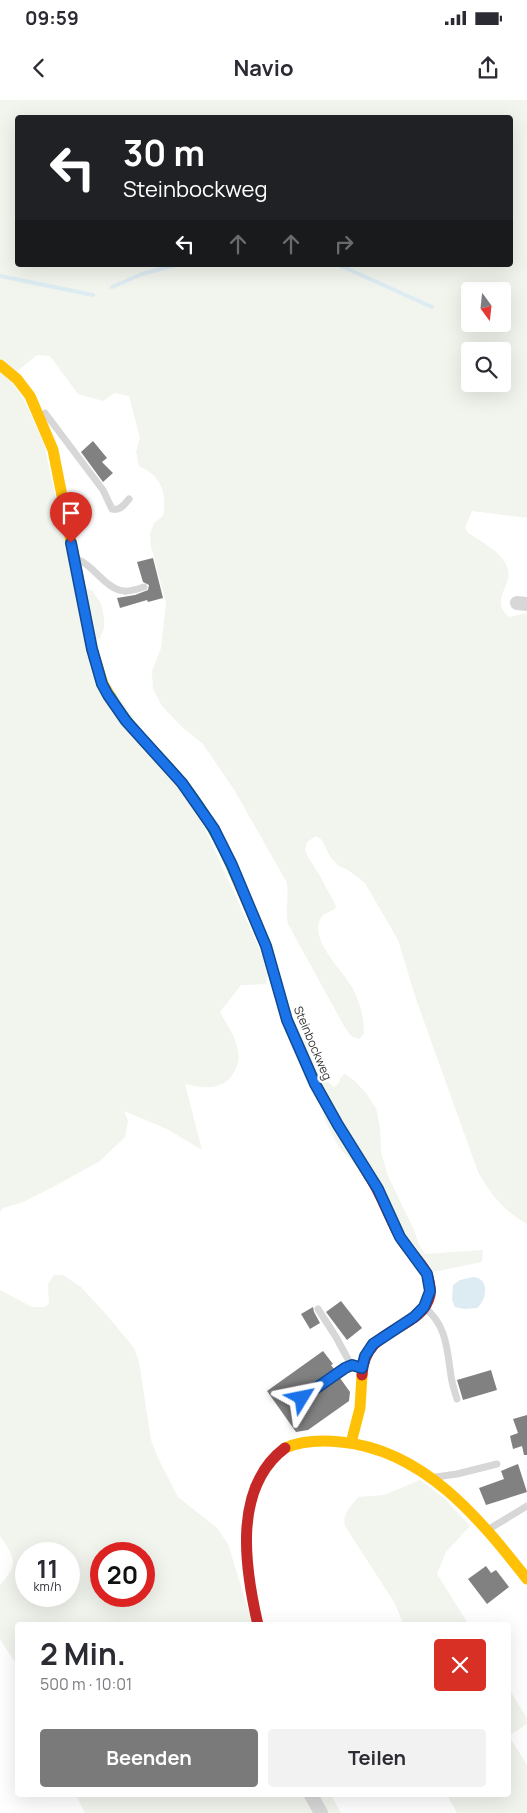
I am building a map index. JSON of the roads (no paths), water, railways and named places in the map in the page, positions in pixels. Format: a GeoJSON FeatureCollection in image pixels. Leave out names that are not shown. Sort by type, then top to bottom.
{"type":"FeatureCollection","features":[{"type":"Feature","properties":{"kind":"street","name":"Steinbockweg"},"geometry":{"type":"LineString","coordinates":[[0,365],[17,380],[30,396],[53,450],[92,649],[102,684],[126,721],[182,783],[214,829],[264,941],[273,966],[287,1020],[315,1084],[378,1189],[400,1237],[427,1274],[430,1291]]}},
{"type":"Feature","properties":{"kind":"street"},"geometry":{"type":"LineString","coordinates":[[351,1443],[360,1408],[357,1366],[373,1344],[414,1317],[424,1307],[430,1291]]}},
{"type":"Feature","properties":{"kind":"street"},"geometry":{"type":"LineString","coordinates":[[257,1622],[248,1574],[246,1541],[250,1512],[263,1472],[276,1454],[296,1444],[324,1441],[351,1443],[399,1458],[433,1479],[487,1531],[527,1579]]}},
{"type":"Feature","properties":{"kind":"street"},"geometry":{"type":"LineString","coordinates":[[312,1797],[321,1813]]}},
{"type":"Feature","properties":{"kind":"lane"},"geometry":{"type":"LineString","coordinates":[[30,396],[52,421],[99,484],[112,509],[121,508],[129,499]]}},
{"type":"Feature","properties":{"kind":"lane"},"geometry":{"type":"LineString","coordinates":[[74,559],[82,561],[110,585],[119,590],[128,591],[144,587]]}},
{"type":"Feature","properties":{"kind":"lane"},"geometry":{"type":"LineString","coordinates":[[430,1291],[436,1277]]}},
{"type":"Feature","properties":{"kind":"lane"},"geometry":{"type":"LineString","coordinates":[[424,1307],[434,1316],[443,1332],[457,1399]]}},
{"type":"Feature","properties":{"kind":"lane"},"geometry":{"type":"LineString","coordinates":[[302,1398],[342,1370],[357,1366],[318,1308]]}},
{"type":"Feature","properties":{"kind":"lane"},"geometry":{"type":"LineString","coordinates":[[433,1479],[497,1464]]}},
{"type":"Feature","properties":{"kind":"lane"},"geometry":{"type":"LineString","coordinates":[[487,1531],[527,1506]]}},
{"type":"Feature","properties":{"kind":"waterway"},"geometry":{"type":"LineString","coordinates":[[112,287],[142,274],[168,267]]}},
{"type":"Feature","properties":{"kind":"waterway"},"geometry":{"type":"LineString","coordinates":[[343,267],[432,307]]}},
{"type":"Feature","properties":{"kind":"waterway"},"geometry":{"type":"LineString","coordinates":[[0,276],[93,295]]}}]}
